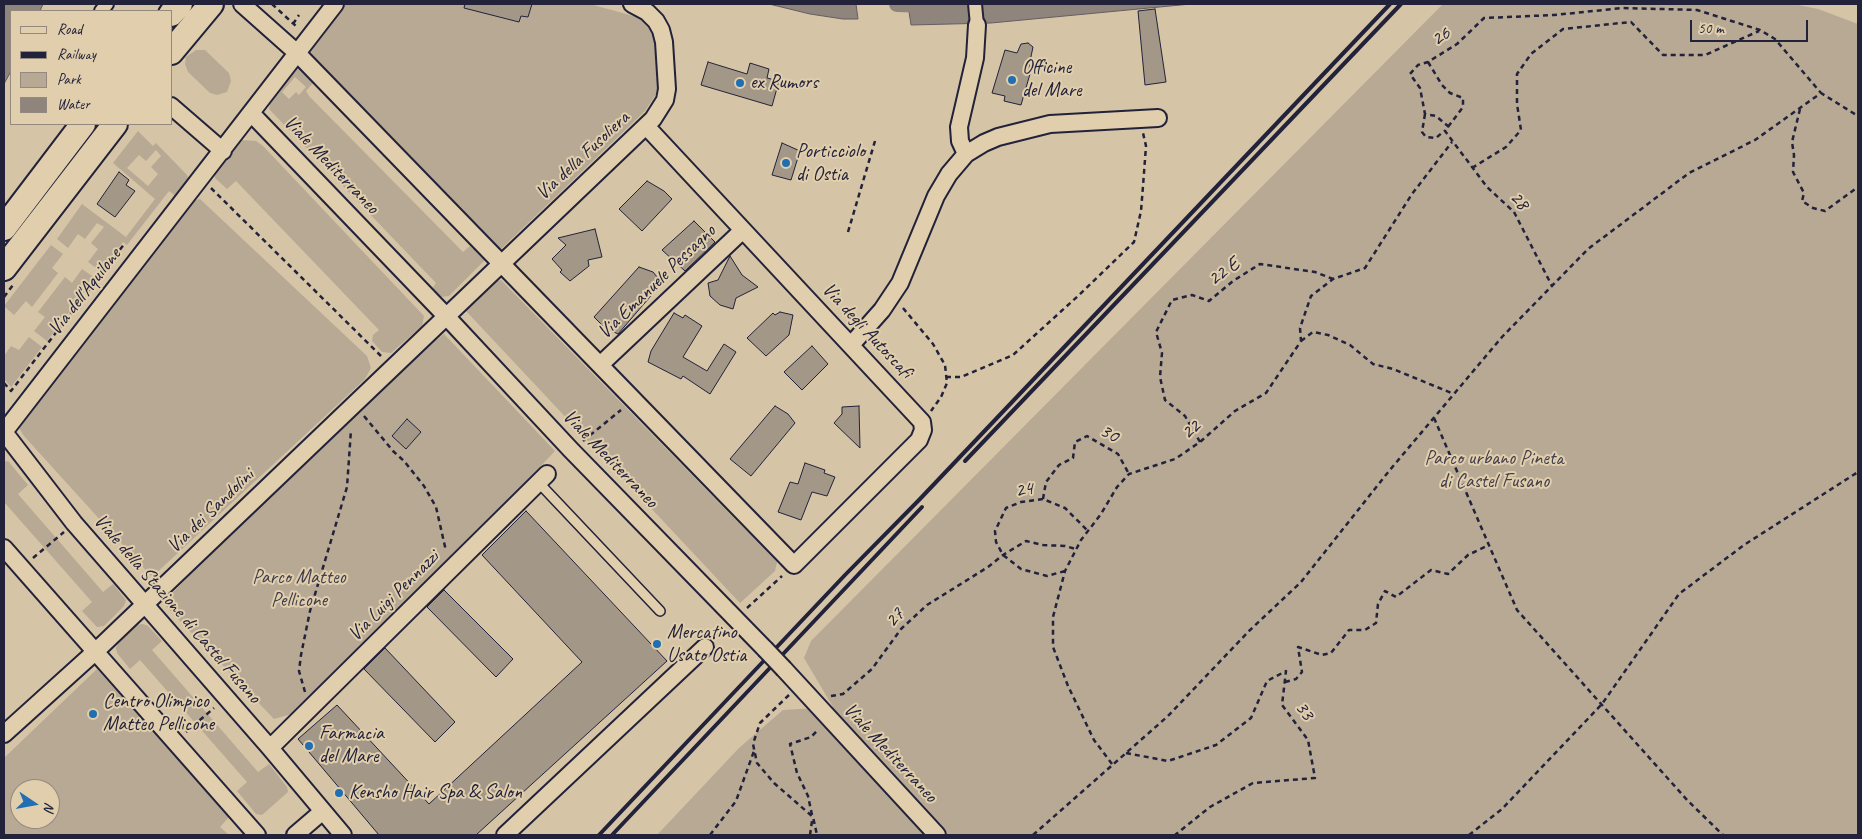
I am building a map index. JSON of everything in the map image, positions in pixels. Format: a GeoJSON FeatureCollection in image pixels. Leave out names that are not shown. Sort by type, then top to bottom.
{"type":"FeatureCollection","features":[{"type":"Feature","properties":{"kind":"main road"},"geometry":{"type":"LineString","coordinates":[[172,51],[211,4]]}},
{"type":"Feature","properties":{"kind":"main road"},"geometry":{"type":"LineString","coordinates":[[4,228],[82,125]]}},
{"type":"Feature","properties":{"kind":"main road"},"geometry":{"type":"LineString","coordinates":[[4,268],[114,125]]}},
{"type":"Feature","properties":{"kind":"street"},"geometry":{"type":"LineString","coordinates":[[242,4],[296,52],[794,565],[919,440],[924,430],[922,422]]}},
{"type":"Feature","properties":{"kind":"street","name":"Via dell'Aquilone"},"geometry":{"type":"LineString","coordinates":[[4,432],[335,4]]}},
{"type":"Feature","properties":{"kind":"street","name":"Via della Fusoliera"},"geometry":{"type":"LineString","coordinates":[[446,316],[646,126],[660,110],[666,94],[668,79],[665,47],[661,30],[656,21],[646,12],[632,4]]}},
{"type":"Feature","properties":{"kind":"street"},"geometry":{"type":"LineString","coordinates":[[966,154],[960,141],[959,127],[975,58],[977,24],[975,4]]}},
{"type":"Feature","properties":{"kind":"street"},"geometry":{"type":"LineString","coordinates":[[172,107],[223,151]]}},
{"type":"Feature","properties":{"kind":"street","name":"Viale Mediterraneo"},"geometry":{"type":"LineString","coordinates":[[251,113],[446,316],[571,450],[765,649],[937,835]]}},
{"type":"Feature","properties":{"kind":"street"},"geometry":{"type":"LineString","coordinates":[[851,345],[888,302],[903,276],[928,213],[940,189],[966,154],[998,137],[1050,124],[1158,118]]}},
{"type":"Feature","properties":{"kind":"street","name":"Via degli Autoscafi"},"geometry":{"type":"LineString","coordinates":[[646,126],[922,422]]}},
{"type":"Feature","properties":{"kind":"street","name":"Via Emanuele Pessagno"},"geometry":{"type":"LineString","coordinates":[[600,365],[743,230]]}},
{"type":"Feature","properties":{"kind":"street","name":"Via dei Sandolini"},"geometry":{"type":"LineString","coordinates":[[4,734],[96,651],[446,316]]}},
{"type":"Feature","properties":{"kind":"street","name":"Viale della Stazione di Castel Fusano"},"geometry":{"type":"LineString","coordinates":[[4,432],[74,523],[270,748],[343,835]]}},
{"type":"Feature","properties":{"kind":"street","name":"Via Luigi Pennazzi"},"geometry":{"type":"LineString","coordinates":[[270,748],[543,479]]}},
{"type":"Feature","properties":{"kind":"street"},"geometry":{"type":"LineString","coordinates":[[4,548],[257,835]]}},
{"type":"Feature","properties":{"kind":"street"},"geometry":{"type":"LineString","coordinates":[[505,835],[705,647]]}},
{"type":"Feature","properties":{"kind":"street"},"geometry":{"type":"LineString","coordinates":[[295,835],[323,811]]}},
{"type":"Feature","properties":{"kind":"lane"},"geometry":{"type":"LineString","coordinates":[[543,479],[660,611]]}},
{"type":"Feature","properties":{"kind":"path"},"geometry":{"type":"LineString","coordinates":[[272,4],[308,38]]}},
{"type":"Feature","properties":{"kind":"path","name":"26"},"geometry":{"type":"LineString","coordinates":[[1425,114],[1420,88],[1410,74],[1418,66],[1458,44],[1484,18],[1554,15],[1623,8],[1697,10],[1760,30],[1775,39],[1822,93],[1858,116]]}},
{"type":"Feature","properties":{"kind":"path"},"geometry":{"type":"LineString","coordinates":[[293,24],[299,15]]}},
{"type":"Feature","properties":{"kind":"path"},"geometry":{"type":"LineString","coordinates":[[1472,168],[1506,147],[1521,130],[1517,104],[1517,74],[1531,54],[1563,29],[1631,22],[1663,55],[1705,55],[1760,30]]}},
{"type":"Feature","properties":{"kind":"path"},"geometry":{"type":"LineString","coordinates":[[1428,62],[1442,85],[1450,93],[1463,98],[1463,107],[1449,127],[1436,138],[1426,137],[1422,132],[1425,114],[1436,116],[1449,127]]}},
{"type":"Feature","properties":{"kind":"path"},"geometry":{"type":"LineString","coordinates":[[1033,835],[1168,716],[1249,631],[1301,582],[1389,471],[1502,337],[1588,250],[1689,173],[1755,140],[1822,93]]}},
{"type":"Feature","properties":{"kind":"path"},"geometry":{"type":"LineString","coordinates":[[1800,108],[1792,142],[1794,155],[1793,172],[1804,193],[1802,201],[1813,208],[1825,211],[1858,187]]}},
{"type":"Feature","properties":{"kind":"path"},"geometry":{"type":"LineString","coordinates":[[946,377],[962,377],[1014,354],[1134,242],[1141,211],[1146,146],[1143,131],[1135,119]]}},
{"type":"Feature","properties":{"kind":"path","name":"28"},"geometry":{"type":"LineString","coordinates":[[1445,131],[1487,187],[1514,212],[1552,286]]}},
{"type":"Feature","properties":{"kind":"path"},"geometry":{"type":"LineString","coordinates":[[848,232],[875,141]]}},
{"type":"Feature","properties":{"kind":"path","name":"22"},"geometry":{"type":"LineString","coordinates":[[1129,474],[1175,459],[1200,442],[1235,411],[1266,393],[1301,341],[1300,328],[1311,296],[1334,279],[1365,268],[1412,194],[1452,142]]}},
{"type":"Feature","properties":{"kind":"path"},"geometry":{"type":"LineString","coordinates":[[201,178],[392,366]]}},
{"type":"Feature","properties":{"kind":"path"},"geometry":{"type":"LineString","coordinates":[[4,382],[11,391],[125,243]]}},
{"type":"Feature","properties":{"kind":"path","name":"22 E"},"geometry":{"type":"LineString","coordinates":[[1200,442],[1185,416],[1164,400],[1160,377],[1162,353],[1156,332],[1172,300],[1192,295],[1209,301],[1232,281],[1260,264],[1315,272],[1334,279]]}},
{"type":"Feature","properties":{"kind":"path"},"geometry":{"type":"LineString","coordinates":[[888,302],[897,303],[904,309],[927,337],[945,365],[947,383],[941,397],[922,422]]}},
{"type":"Feature","properties":{"kind":"path"},"geometry":{"type":"LineString","coordinates":[[1301,341],[1313,332],[1328,335],[1350,345],[1373,364],[1393,369],[1454,394]]}},
{"type":"Feature","properties":{"kind":"path"},"geometry":{"type":"LineString","coordinates":[[571,450],[634,400]]}},
{"type":"Feature","properties":{"kind":"path"},"geometry":{"type":"LineString","coordinates":[[353,404],[424,486],[436,507],[445,549],[452,569]]}},
{"type":"Feature","properties":{"kind":"path"},"geometry":{"type":"LineString","coordinates":[[309,709],[299,671],[310,611],[347,487],[353,404]]}},
{"type":"Feature","properties":{"kind":"path"},"geometry":{"type":"LineString","coordinates":[[1434,418],[1517,610],[1688,801],[1723,835]]}},
{"type":"Feature","properties":{"kind":"path","name":"30"},"geometry":{"type":"LineString","coordinates":[[1043,498],[1046,482],[1059,465],[1073,458],[1075,442],[1087,436],[1118,454],[1129,474]]}},
{"type":"Feature","properties":{"kind":"path"},"geometry":{"type":"LineString","coordinates":[[1469,835],[1502,809],[1602,704],[1679,594],[1744,545],[1858,472]]}},
{"type":"Feature","properties":{"kind":"path"},"geometry":{"type":"LineString","coordinates":[[1113,765],[1094,740],[1068,686],[1053,646],[1053,617],[1065,571],[1076,549],[1101,514],[1117,487],[1129,474]]}},
{"type":"Feature","properties":{"kind":"path","name":"24"},"geometry":{"type":"LineString","coordinates":[[1003,555],[996,542],[995,531],[1006,508],[1021,502],[1043,498],[1065,508],[1088,531]]}},
{"type":"Feature","properties":{"kind":"path"},"geometry":{"type":"LineString","coordinates":[[22,568],[74,523]]}},
{"type":"Feature","properties":{"kind":"path","name":"27"},"geometry":{"type":"LineString","coordinates":[[813,701],[843,694],[872,669],[901,629],[927,606],[1026,541],[1076,549]]}},
{"type":"Feature","properties":{"kind":"path"},"geometry":{"type":"LineString","coordinates":[[1285,682],[1296,679],[1302,672],[1298,648],[1322,655],[1331,653],[1349,630],[1365,630],[1376,623],[1378,604],[1385,591],[1396,597],[1431,570],[1448,574],[1468,555],[1489,545]]}},
{"type":"Feature","properties":{"kind":"path"},"geometry":{"type":"LineString","coordinates":[[1003,555],[1021,569],[1047,576],[1065,571]]}},
{"type":"Feature","properties":{"kind":"path"},"geometry":{"type":"LineString","coordinates":[[751,604],[778,580]]}},
{"type":"Feature","properties":{"kind":"path","name":"33"},"geometry":{"type":"LineString","coordinates":[[1126,753],[1168,761],[1216,745],[1251,718],[1267,681],[1286,671],[1282,705],[1308,740],[1315,778],[1253,784],[1210,807],[1175,835]]}},
{"type":"Feature","properties":{"kind":"path"},"geometry":{"type":"LineString","coordinates":[[799,686],[760,723],[752,744],[757,763],[774,783],[813,817]]}},
{"type":"Feature","properties":{"kind":"path"},"geometry":{"type":"LineString","coordinates":[[175,741],[226,697]]}},
{"type":"Feature","properties":{"kind":"path"},"geometry":{"type":"LineString","coordinates":[[817,835],[808,796],[797,773],[790,744],[811,737],[830,719]]}},
{"type":"Feature","properties":{"kind":"path"},"geometry":{"type":"LineString","coordinates":[[710,835],[736,801],[754,750]]}},
{"type":"Feature","properties":{"kind":"path"},"geometry":{"type":"LineString","coordinates":[[810,835],[813,817]]}},
{"type":"Feature","properties":{"kind":"green space"},"geometry":{"type":"Polygon","coordinates":[[[345,4],[590,4],[644,19],[654,36],[656,69],[659,81],[656,94],[645,111],[500,250],[307,50],[345,4]]]}},
{"type":"Feature","properties":{"kind":"green space","name":"Parco urbano Pineta di Castel Fusano"},"geometry":{"type":"Polygon","coordinates":[[[1443,4],[1793,4],[1818,9],[1858,24],[1858,835],[657,835],[739,748],[783,710],[833,707],[804,658],[811,641],[1443,4]]]}},
{"type":"Feature","properties":{"kind":"green space"},"geometry":{"type":"Polygon","coordinates":[[[196,50],[205,50],[229,73],[231,81],[227,92],[217,95],[210,93],[188,72],[185,64],[186,57],[196,50]]]}},
{"type":"Feature","properties":{"kind":"green space"},"geometry":{"type":"Polygon","coordinates":[[[294,69],[300,69],[313,83],[306,91],[309,96],[463,252],[470,246],[485,260],[449,296],[441,297],[432,289],[436,283],[269,109],[271,99],[294,69]],[[295,77],[282,92],[289,99],[296,92],[299,95],[306,87],[295,77]]]}},
{"type":"Feature","properties":{"kind":"green space"},"geometry":{"type":"Polygon","coordinates":[[[138,131],[153,146],[156,143],[188,177],[187,184],[178,198],[169,191],[127,245],[123,242],[100,271],[88,262],[98,249],[91,243],[104,227],[97,223],[85,239],[78,234],[68,248],[57,239],[82,204],[126,237],[155,199],[113,163],[138,131]],[[156,150],[146,161],[139,155],[127,168],[148,186],[158,174],[151,167],[161,156],[156,150]]]}},
{"type":"Feature","properties":{"kind":"green space"},"geometry":{"type":"Polygon","coordinates":[[[241,140],[256,141],[263,146],[424,316],[422,326],[391,353],[382,352],[372,341],[373,335],[379,330],[236,181],[227,189],[215,178],[214,174],[241,140]]]}},
{"type":"Feature","properties":{"kind":"green space"},"geometry":{"type":"Polygon","coordinates":[[[200,199],[367,356],[371,368],[365,379],[152,577],[24,436],[19,428],[190,202],[200,199]]]}},
{"type":"Feature","properties":{"kind":"green space"},"geometry":{"type":"Polygon","coordinates":[[[51,245],[63,254],[52,268],[58,273],[32,307],[26,301],[14,315],[4,306],[51,245]]]}},
{"type":"Feature","properties":{"kind":"green space"},"geometry":{"type":"Polygon","coordinates":[[[82,269],[95,278],[47,341],[34,331],[45,317],[38,312],[65,277],[72,283],[82,269]]]}},
{"type":"Feature","properties":{"kind":"green space"},"geometry":{"type":"Polygon","coordinates":[[[501,280],[777,562],[775,571],[740,603],[466,311],[497,281],[501,280]]]}},
{"type":"Feature","properties":{"kind":"green space","name":"Parco Matteo Pellicone"},"geometry":{"type":"Polygon","coordinates":[[[444,334],[555,451],[309,709],[274,719],[163,603],[353,404],[444,334]]]}},
{"type":"Feature","properties":{"kind":"green space"},"geometry":{"type":"Polygon","coordinates":[[[29,337],[42,347],[11,387],[4,379],[4,356],[11,346],[19,350],[29,337]]]}},
{"type":"Feature","properties":{"kind":"green space"},"geometry":{"type":"Polygon","coordinates":[[[8,461],[28,485],[18,494],[103,592],[113,584],[126,600],[124,606],[104,626],[97,627],[82,611],[92,602],[4,502],[4,462],[8,461]]]}},
{"type":"Feature","properties":{"kind":"green space"},"geometry":{"type":"Polygon","coordinates":[[[143,624],[148,626],[162,641],[152,650],[258,772],[269,764],[287,787],[288,792],[262,815],[256,814],[237,791],[247,782],[140,660],[130,669],[117,653],[118,643],[136,625],[143,624]]]}},
{"type":"Feature","properties":{"kind":"green space","name":"Centro Olimpico Matteo Pellicone"},"geometry":{"type":"Polygon","coordinates":[[[97,669],[229,817],[220,827],[229,835],[4,835],[4,758],[97,669]]]}},
{"type":"Feature","properties":{"kind":"water"},"geometry":{"type":"Polygon","coordinates":[[[4,4],[43,4],[40,10],[10,10],[10,73],[4,84],[4,4]]]}},
{"type":"Feature","properties":{"kind":"water"},"geometry":{"type":"Polygon","coordinates":[[[769,4],[856,4],[858,19],[843,19],[810,14],[769,4]]]}},
{"type":"Feature","properties":{"kind":"water"},"geometry":{"type":"Polygon","coordinates":[[[897,4],[1191,4],[991,23],[911,25],[908,5],[897,4]]]}},
{"type":"Feature","properties":{"kind":"building"},"geometry":{"type":"Polygon","coordinates":[[[465,4],[532,4],[528,17],[521,16],[519,22],[464,8],[465,4]]]}},
{"type":"Feature","properties":{"kind":"building"},"geometry":{"type":"Polygon","coordinates":[[[1155,9],[1166,82],[1145,85],[1138,11],[1155,9]]]}},
{"type":"Feature","properties":{"kind":"building","name":"Officine del Mare"},"geometry":{"type":"Polygon","coordinates":[[[1028,43],[1033,47],[1029,66],[1032,67],[1021,105],[1004,101],[1005,96],[992,93],[1005,50],[1017,53],[1021,44],[1028,43]]]}},
{"type":"Feature","properties":{"kind":"building","name":"ex Rumors"},"geometry":{"type":"Polygon","coordinates":[[[708,62],[747,74],[750,63],[769,69],[767,78],[779,81],[772,106],[701,85],[708,62]]]}},
{"type":"Feature","properties":{"kind":"building","name":"Porticciolo di Ostia"},"geometry":{"type":"Polygon","coordinates":[[[782,143],[800,151],[791,180],[772,175],[782,143]]]}},
{"type":"Feature","properties":{"kind":"building"},"geometry":{"type":"Polygon","coordinates":[[[119,172],[129,180],[126,185],[135,191],[115,217],[97,204],[119,172]]]}},
{"type":"Feature","properties":{"kind":"building"},"geometry":{"type":"Polygon","coordinates":[[[647,181],[664,191],[672,199],[642,231],[619,209],[647,181]]]}},
{"type":"Feature","properties":{"kind":"building"},"geometry":{"type":"Polygon","coordinates":[[[694,221],[715,242],[685,271],[662,250],[694,221]]]}},
{"type":"Feature","properties":{"kind":"building"},"geometry":{"type":"Polygon","coordinates":[[[595,229],[602,257],[588,260],[589,266],[570,281],[560,272],[562,270],[552,259],[566,245],[558,238],[595,229]]]}},
{"type":"Feature","properties":{"kind":"building"},"geometry":{"type":"Polygon","coordinates":[[[730,256],[742,275],[758,287],[736,298],[733,309],[720,305],[710,296],[708,283],[718,280],[730,256]]]}},
{"type":"Feature","properties":{"kind":"building"},"geometry":{"type":"Polygon","coordinates":[[[639,267],[653,272],[662,283],[618,334],[604,327],[594,317],[639,267]]]}},
{"type":"Feature","properties":{"kind":"building"},"geometry":{"type":"Polygon","coordinates":[[[780,312],[793,315],[789,335],[766,356],[747,338],[773,313],[775,315],[780,312]]]}},
{"type":"Feature","properties":{"kind":"building"},"geometry":{"type":"Polygon","coordinates":[[[674,313],[683,318],[685,315],[702,326],[683,357],[707,371],[724,344],[736,352],[710,394],[683,376],[681,379],[648,362],[651,351],[674,313]]]}},
{"type":"Feature","properties":{"kind":"building"},"geometry":{"type":"Polygon","coordinates":[[[812,346],[828,364],[802,390],[784,372],[812,346]]]}},
{"type":"Feature","properties":{"kind":"building"},"geometry":{"type":"Polygon","coordinates":[[[775,406],[788,414],[795,423],[751,476],[730,459],[775,406]]]}},
{"type":"Feature","properties":{"kind":"building"},"geometry":{"type":"Polygon","coordinates":[[[859,406],[860,448],[834,423],[842,414],[842,407],[859,406]]]}},
{"type":"Feature","properties":{"kind":"building"},"geometry":{"type":"Polygon","coordinates":[[[407,419],[421,432],[406,449],[392,436],[407,419]]]}},
{"type":"Feature","properties":{"kind":"building"},"geometry":{"type":"Polygon","coordinates":[[[805,463],[825,470],[824,473],[835,477],[827,496],[812,492],[801,520],[778,512],[790,482],[798,484],[805,463]]]}},
{"type":"Feature","properties":{"kind":"building"},"geometry":{"type":"Polygon","coordinates":[[[526,511],[667,661],[476,835],[379,835],[298,739],[337,705],[429,804],[582,662],[482,555],[526,511]]]}},
{"type":"Feature","properties":{"kind":"building"},"geometry":{"type":"Polygon","coordinates":[[[444,590],[513,659],[496,677],[427,607],[444,590]]]}},
{"type":"Feature","properties":{"kind":"building"},"geometry":{"type":"Polygon","coordinates":[[[385,648],[455,722],[435,742],[364,669],[385,648]]]}},
{"type":"Feature","properties":{"kind":"waterway"},"geometry":{"type":"LineString","coordinates":[[897,4],[930,5]]}},
{"type":"Feature","properties":{"kind":"railway"},"geometry":{"type":"LineString","coordinates":[[599,835],[1390,4]]}},
{"type":"Feature","properties":{"kind":"railway"},"geometry":{"type":"LineString","coordinates":[[965,461],[1401,4]]}},
{"type":"Feature","properties":{"kind":"railway"},"geometry":{"type":"LineString","coordinates":[[612,835],[922,507]]}},
{"type":"Feature","properties":{"kind":"place","name":"Officine del Mare"},"geometry":{"type":"Point","coordinates":[1012,80]}},
{"type":"Feature","properties":{"kind":"place","name":"ex Rumors"},"geometry":{"type":"Point","coordinates":[740,83]}},
{"type":"Feature","properties":{"kind":"place","name":"Porticciolo di Ostia"},"geometry":{"type":"Point","coordinates":[786,163]}},
{"type":"Feature","properties":{"kind":"place","name":"Mercatino Usato Ostia"},"geometry":{"type":"Point","coordinates":[657,644]}},
{"type":"Feature","properties":{"kind":"place","name":"Centro Olimpico Matteo Pellicone"},"geometry":{"type":"Point","coordinates":[93,714]}},
{"type":"Feature","properties":{"kind":"place","name":"Farmacia del Mare"},"geometry":{"type":"Point","coordinates":[309,746]}},
{"type":"Feature","properties":{"kind":"place","name":"Kensho Hair Spa & Salon"},"geometry":{"type":"Point","coordinates":[339,793]}}]}
